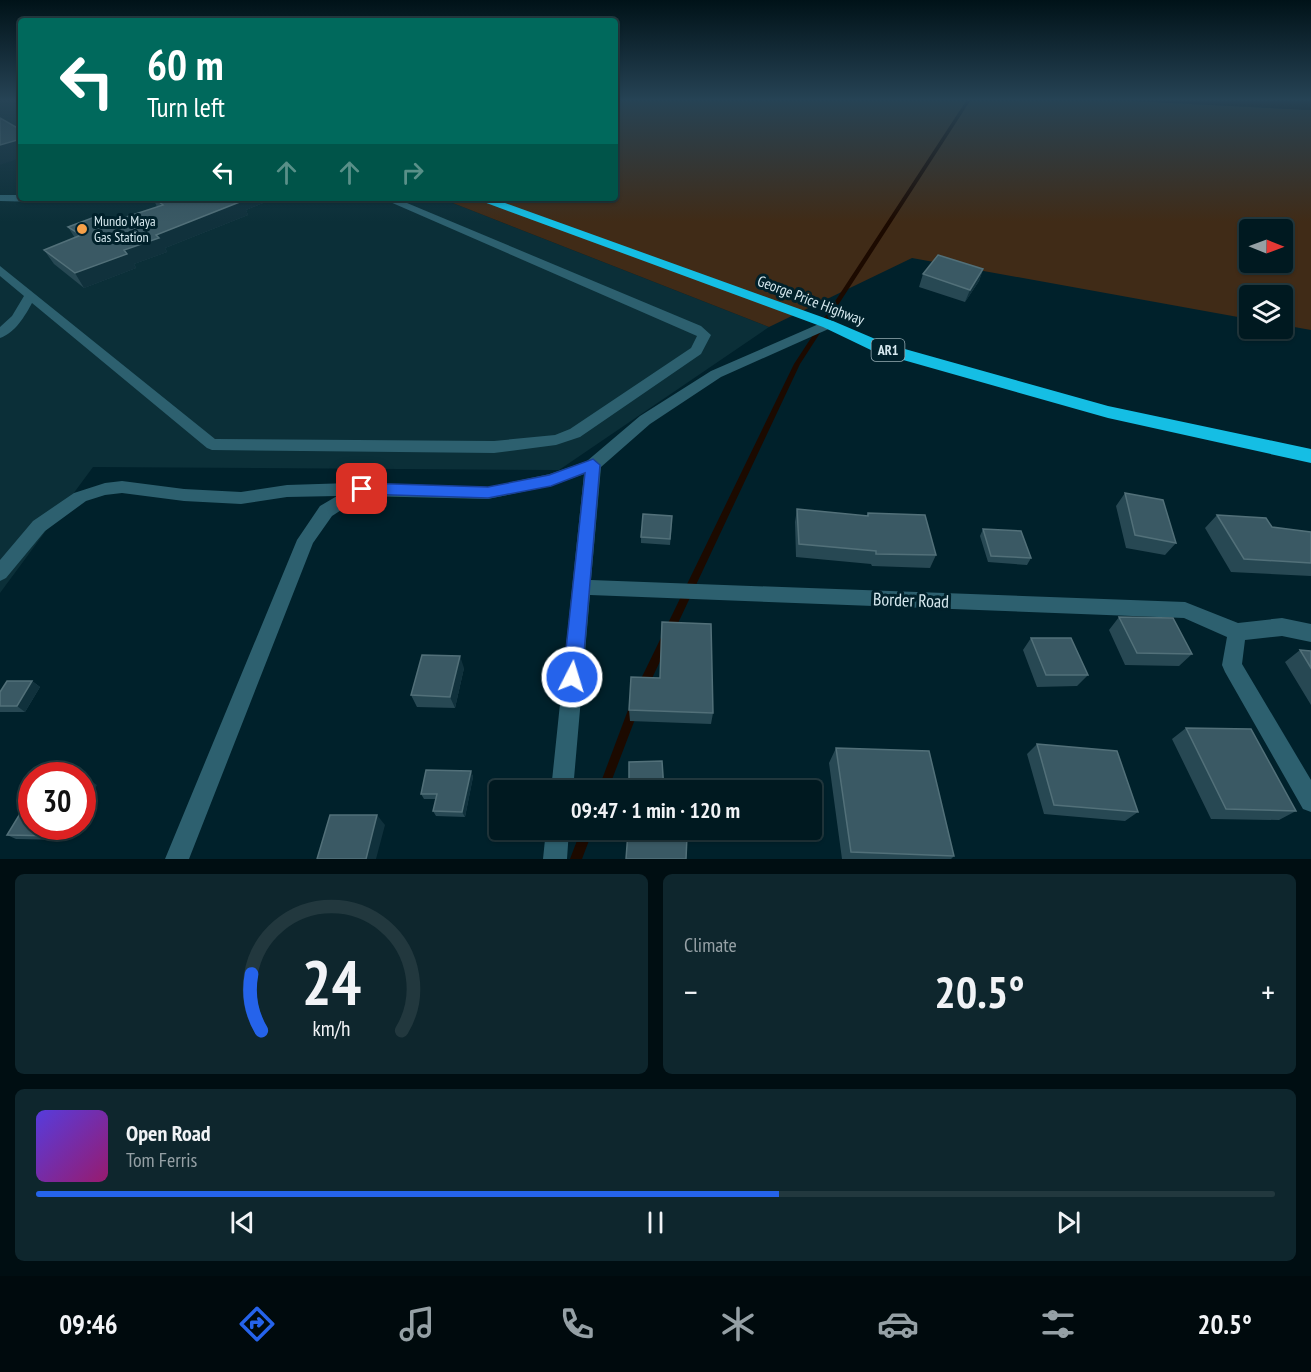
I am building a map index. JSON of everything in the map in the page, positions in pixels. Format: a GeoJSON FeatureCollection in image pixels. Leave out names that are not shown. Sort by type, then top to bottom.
{"type":"FeatureCollection","features":[{"type":"Feature","properties":{"kind":"highway","name":"George Price Highway"},"geometry":{"type":"LineString","coordinates":[[487,201],[828,324],[881,348],[1108,412],[1311,456]]}},
{"type":"Feature","properties":{"kind":"street"},"geometry":{"type":"LineString","coordinates":[[0,198],[18,198]]}},
{"type":"Feature","properties":{"kind":"street"},"geometry":{"type":"LineString","coordinates":[[0,270],[212,444],[494,447],[556,440],[575,434],[696,351],[702,342],[704,335],[696,329],[393,201]]}},
{"type":"Feature","properties":{"kind":"street"},"geometry":{"type":"LineString","coordinates":[[0,334],[17,318],[31,294]]}},
{"type":"Feature","properties":{"kind":"street"},"geometry":{"type":"LineString","coordinates":[[0,573],[39,526],[80,497],[105,489],[122,487],[184,495],[241,498],[287,491],[362,489],[488,493],[551,480],[593,465],[645,420],[716,374],[828,324]]}},
{"type":"Feature","properties":{"kind":"street"},"geometry":{"type":"LineString","coordinates":[[563,780],[593,465]]}},
{"type":"Feature","properties":{"kind":"street"},"geometry":{"type":"LineString","coordinates":[[177,859],[306,540],[326,511],[362,489]]}},
{"type":"Feature","properties":{"kind":"street","name":"Border Road"},"geometry":{"type":"LineString","coordinates":[[581,587],[1185,610],[1237,632]]}},
{"type":"Feature","properties":{"kind":"street"},"geometry":{"type":"LineString","coordinates":[[1311,633],[1282,627],[1237,632],[1232,665],[1311,801]]}},
{"type":"Feature","properties":{"kind":"street"},"geometry":{"type":"LineString","coordinates":[[555,859],[557,840]]}},
{"type":"Feature","properties":{"kind":"shaded area"},"geometry":{"type":"Polygon","coordinates":[[[0,141],[18,141],[18,201],[448,201],[769,327],[559,470],[93,467],[0,593],[0,141]]]}},
{"type":"Feature","properties":{"kind":"shaded area"},"geometry":{"type":"Polygon","coordinates":[[[618,141],[1311,141],[1311,330],[1293,327],[1293,285],[1239,285],[1239,317],[912,258],[769,327],[448,201],[618,201],[618,141]]]}},
{"type":"Feature","properties":{"kind":"building"},"geometry":{"type":"Polygon","coordinates":[[[0,141],[14,141],[0,145],[0,141]]]}},
{"type":"Feature","properties":{"kind":"building"},"geometry":{"type":"Polygon","coordinates":[[[158,201],[242,201],[156,235],[159,238],[124,250],[127,254],[75,273],[44,250],[81,235],[68,227],[100,215],[111,222],[163,205],[158,201]]]}},
{"type":"Feature","properties":{"kind":"building"},"geometry":{"type":"Polygon","coordinates":[[[938,255],[983,269],[970,290],[923,274],[938,255]]]}},
{"type":"Feature","properties":{"kind":"building"},"geometry":{"type":"Polygon","coordinates":[[[1125,493],[1163,500],[1176,543],[1135,535],[1125,493]]]}},
{"type":"Feature","properties":{"kind":"building"},"geometry":{"type":"Polygon","coordinates":[[[797,509],[868,516],[868,513],[925,515],[936,555],[876,554],[876,551],[799,544],[797,509]]]}},
{"type":"Feature","properties":{"kind":"building"},"geometry":{"type":"Polygon","coordinates":[[[643,514],[672,516],[670,539],[641,537],[643,514]]]}},
{"type":"Feature","properties":{"kind":"building"},"geometry":{"type":"Polygon","coordinates":[[[1217,515],[1266,518],[1272,527],[1311,532],[1311,563],[1244,559],[1217,515]]]}},
{"type":"Feature","properties":{"kind":"building"},"geometry":{"type":"Polygon","coordinates":[[[983,529],[1021,531],[1031,558],[991,556],[983,529]]]}},
{"type":"Feature","properties":{"kind":"building"},"geometry":{"type":"Polygon","coordinates":[[[1119,617],[1173,618],[1192,654],[1137,653],[1119,617]]]}},
{"type":"Feature","properties":{"kind":"building"},"geometry":{"type":"Polygon","coordinates":[[[662,622],[711,624],[713,713],[629,710],[631,677],[660,678],[662,622]]]}},
{"type":"Feature","properties":{"kind":"building"},"geometry":{"type":"Polygon","coordinates":[[[1031,638],[1071,638],[1088,675],[1046,675],[1031,638]]]}},
{"type":"Feature","properties":{"kind":"building"},"geometry":{"type":"Polygon","coordinates":[[[1300,650],[1311,651],[1311,668],[1300,650]]]}},
{"type":"Feature","properties":{"kind":"building"},"geometry":{"type":"Polygon","coordinates":[[[422,655],[460,656],[450,697],[411,695],[422,655]]]}},
{"type":"Feature","properties":{"kind":"building"},"geometry":{"type":"Polygon","coordinates":[[[7,681],[32,681],[17,706],[0,706],[0,692],[7,681]]]}},
{"type":"Feature","properties":{"kind":"building"},"geometry":{"type":"Polygon","coordinates":[[[1186,728],[1251,729],[1296,811],[1226,809],[1186,728]]]}},
{"type":"Feature","properties":{"kind":"building"},"geometry":{"type":"Polygon","coordinates":[[[1037,744],[1117,751],[1138,812],[1054,805],[1037,744]]]}},
{"type":"Feature","properties":{"kind":"building"},"geometry":{"type":"Polygon","coordinates":[[[836,748],[929,751],[954,856],[851,852],[836,748]]]}},
{"type":"Feature","properties":{"kind":"building"},"geometry":{"type":"Polygon","coordinates":[[[662,761],[663,780],[629,780],[629,762],[662,761]]]}},
{"type":"Feature","properties":{"kind":"building"},"geometry":{"type":"Polygon","coordinates":[[[426,770],[471,771],[462,812],[433,811],[437,794],[421,794],[426,770]]]}},
{"type":"Feature","properties":{"kind":"building"},"geometry":{"type":"Polygon","coordinates":[[[330,815],[377,815],[366,859],[317,859],[330,815]]]}},
{"type":"Feature","properties":{"kind":"building"},"geometry":{"type":"Polygon","coordinates":[[[18,817],[18,835],[7,835],[18,817]]]}},
{"type":"Feature","properties":{"kind":"building"},"geometry":{"type":"Polygon","coordinates":[[[627,840],[687,840],[686,859],[626,859],[627,840]]]}},
{"type":"Feature","properties":{"kind":"waterway"},"geometry":{"type":"LineString","coordinates":[[643,686],[797,364],[942,141]]}},
{"type":"Feature","properties":{"kind":"waterway"},"geometry":{"type":"LineString","coordinates":[[607,780],[632,714]]}},
{"type":"Feature","properties":{"kind":"waterway"},"geometry":{"type":"LineString","coordinates":[[576,859],[583,840]]}},
{"type":"Feature","properties":{"kind":"place","name":"Mundo Maya Gas Station"},"geometry":{"type":"Point","coordinates":[82,229]}},
{"type":"Feature","properties":{"kind":"route"},"geometry":{"type":"LineString","coordinates":[[362,489],[393,488],[488,493],[551,480],[593,465],[572,677]]}}]}
